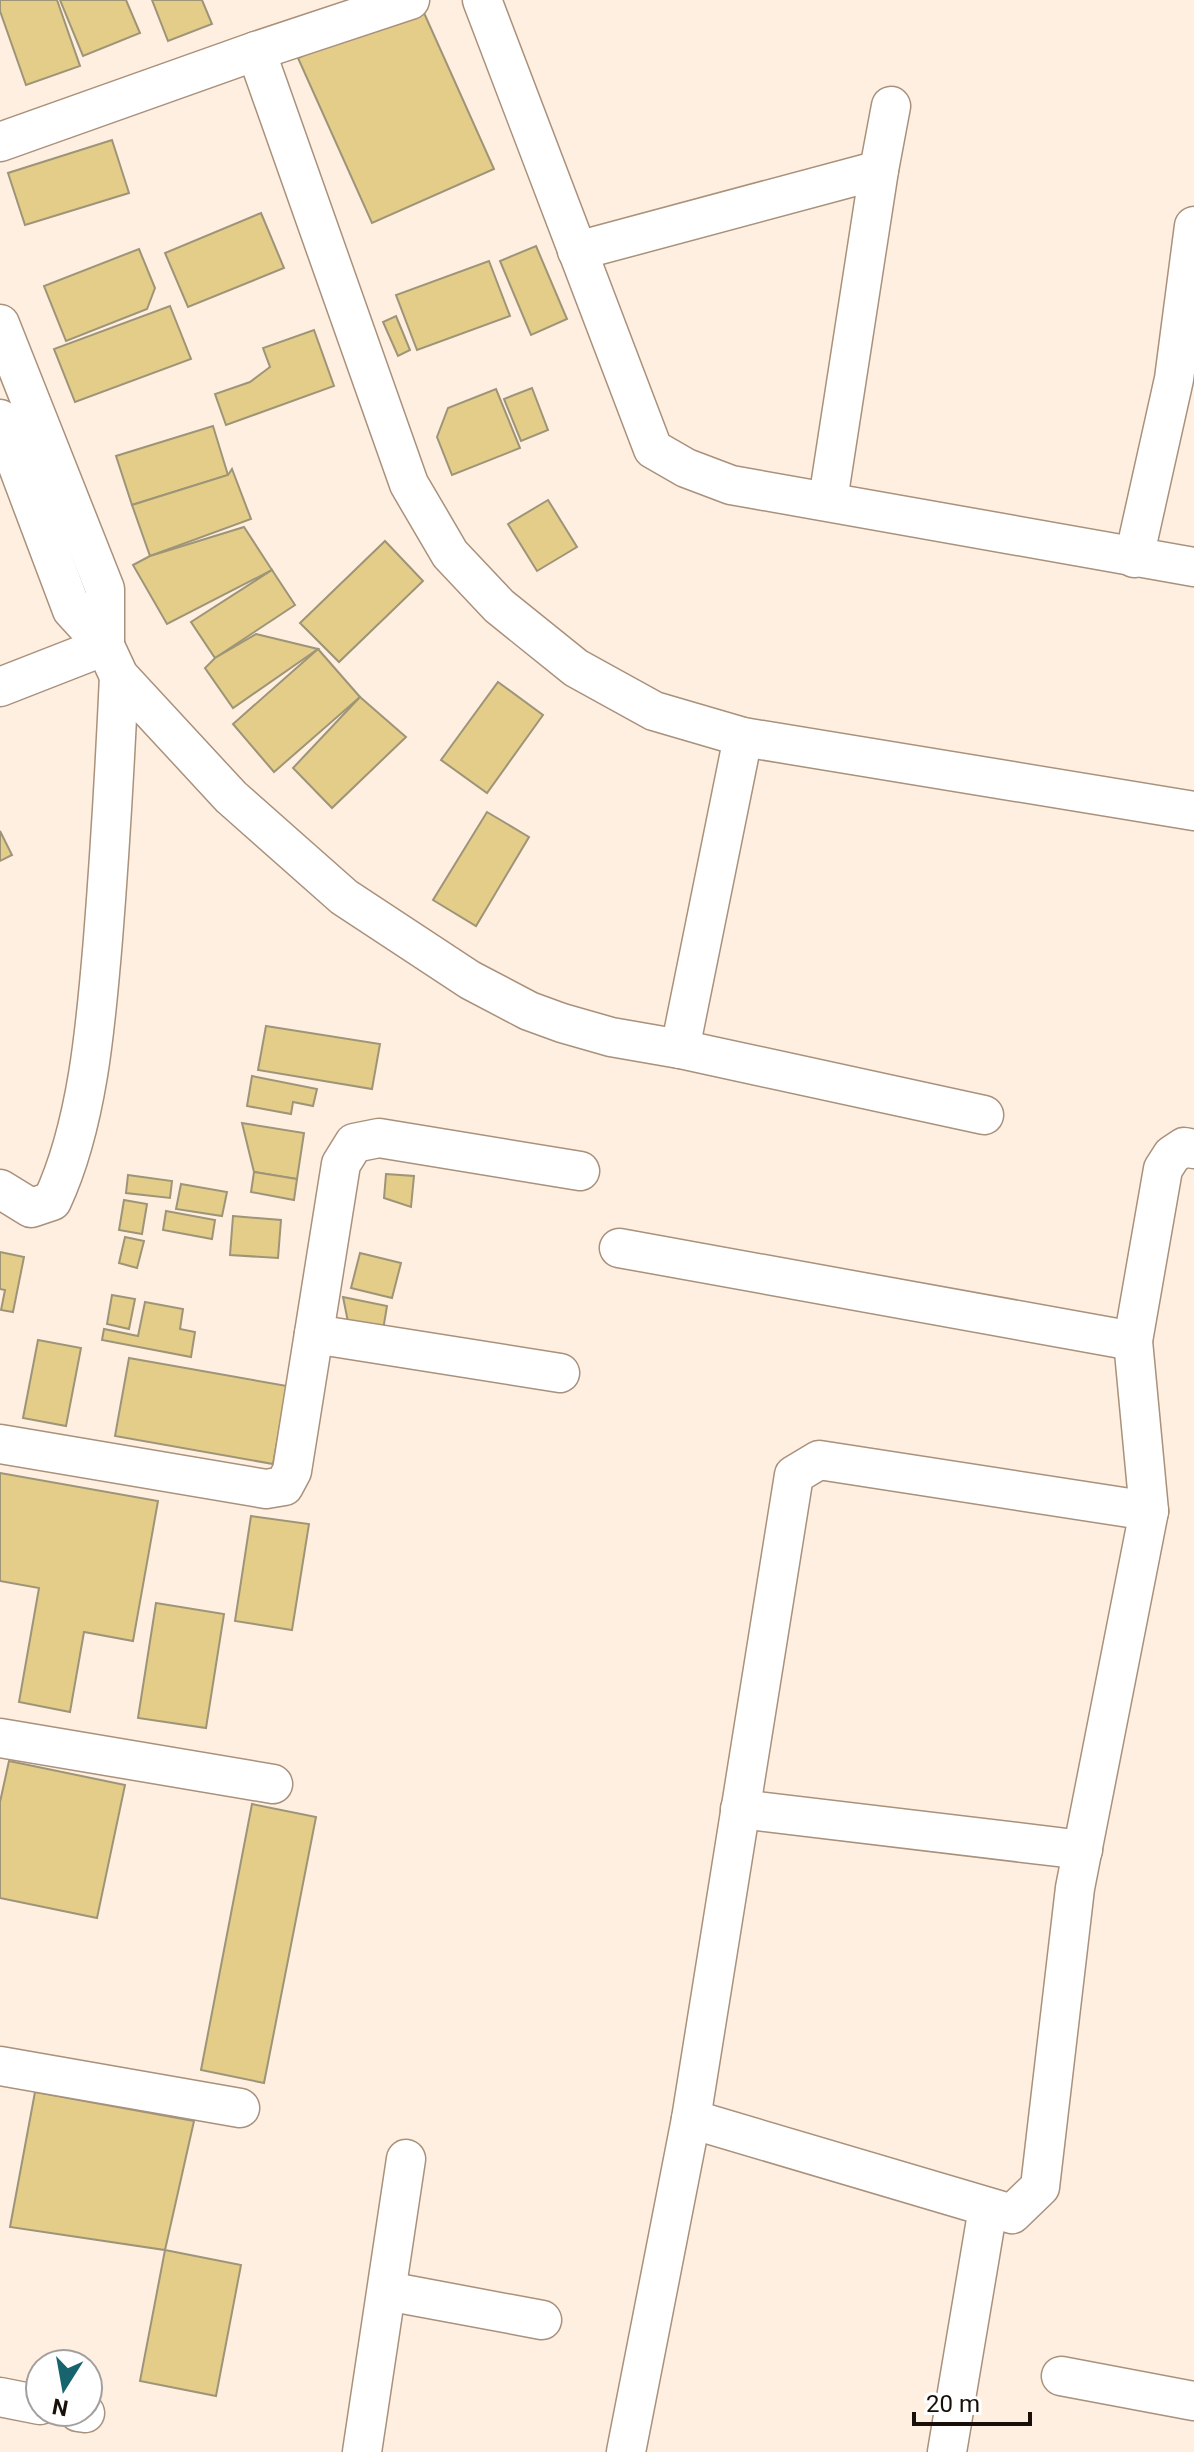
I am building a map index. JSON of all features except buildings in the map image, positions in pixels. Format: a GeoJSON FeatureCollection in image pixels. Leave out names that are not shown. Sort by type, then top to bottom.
{"type":"FeatureCollection","features":[{"type":"Feature","properties":{"kind":"street"},"geometry":{"type":"LineString","coordinates":[[0,142],[410,0]]}},
{"type":"Feature","properties":{"kind":"street"},"geometry":{"type":"LineString","coordinates":[[482,0],[653,449],[686,468],[731,485],[1194,567]]}},
{"type":"Feature","properties":{"kind":"street"},"geometry":{"type":"LineString","coordinates":[[256,51],[409,484],[450,554],[499,606],[576,668],[654,711],[743,737],[1194,811]]}},
{"type":"Feature","properties":{"kind":"street"},"geometry":{"type":"LineString","coordinates":[[828,500],[891,106]]}},
{"type":"Feature","properties":{"kind":"street"},"geometry":{"type":"LineString","coordinates":[[577,251],[879,170]]}},
{"type":"Feature","properties":{"kind":"street"},"geometry":{"type":"LineString","coordinates":[[1134,558],[1184,381],[1194,226]]}},
{"type":"Feature","properties":{"kind":"street"},"geometry":{"type":"LineString","coordinates":[[0,324],[105,589],[112,661],[96,1030],[78,1117],[64,1175],[52,1201],[31,1208],[0,1189]]}},
{"type":"Feature","properties":{"kind":"street"},"geometry":{"type":"LineString","coordinates":[[0,419],[72,610],[112,661],[231,797],[344,897],[470,980],[529,1011],[611,1037],[984,1115]]}},
{"type":"Feature","properties":{"kind":"street"},"geometry":{"type":"LineString","coordinates":[[0,687],[112,661]]}},
{"type":"Feature","properties":{"kind":"street"},"geometry":{"type":"LineString","coordinates":[[680,1049],[743,737]]}},
{"type":"Feature","properties":{"kind":"street"},"geometry":{"type":"LineString","coordinates":[[0,1444],[266,1489],[284,1486],[292,1471],[341,1164],[354,1143],[379,1138],[580,1171]]}},
{"type":"Feature","properties":{"kind":"street"},"geometry":{"type":"LineString","coordinates":[[691,2119],[1012,2214],[1040,2187],[1073,1903],[1149,1511],[1133,1341],[1163,1169],[1172,1155],[1184,1147],[1194,1149]]}},
{"type":"Feature","properties":{"kind":"street"},"geometry":{"type":"LineString","coordinates":[[619,1248],[1133,1341]]}},
{"type":"Feature","properties":{"kind":"street"},"geometry":{"type":"LineString","coordinates":[[314,1334],[560,1373]]}},
{"type":"Feature","properties":{"kind":"street"},"geometry":{"type":"LineString","coordinates":[[626,2452],[691,2119],[794,1475],[819,1460],[1149,1511]]}},
{"type":"Feature","properties":{"kind":"street"},"geometry":{"type":"LineString","coordinates":[[0,1738],[273,1784]]}},
{"type":"Feature","properties":{"kind":"street"},"geometry":{"type":"LineString","coordinates":[[740,1809],[1083,1850]]}},
{"type":"Feature","properties":{"kind":"street"},"geometry":{"type":"LineString","coordinates":[[0,2066],[240,2108]]}},
{"type":"Feature","properties":{"kind":"street"},"geometry":{"type":"LineString","coordinates":[[362,2452],[406,2159]]}},
{"type":"Feature","properties":{"kind":"street"},"geometry":{"type":"LineString","coordinates":[[947,2452],[988,2208]]}},
{"type":"Feature","properties":{"kind":"street"},"geometry":{"type":"LineString","coordinates":[[387,2291],[542,2320]]}},
{"type":"Feature","properties":{"kind":"street"},"geometry":{"type":"LineString","coordinates":[[1061,2376],[1194,2401]]}},
{"type":"Feature","properties":{"kind":"street"},"geometry":{"type":"LineString","coordinates":[[0,2397],[24,2402]]}}]}
